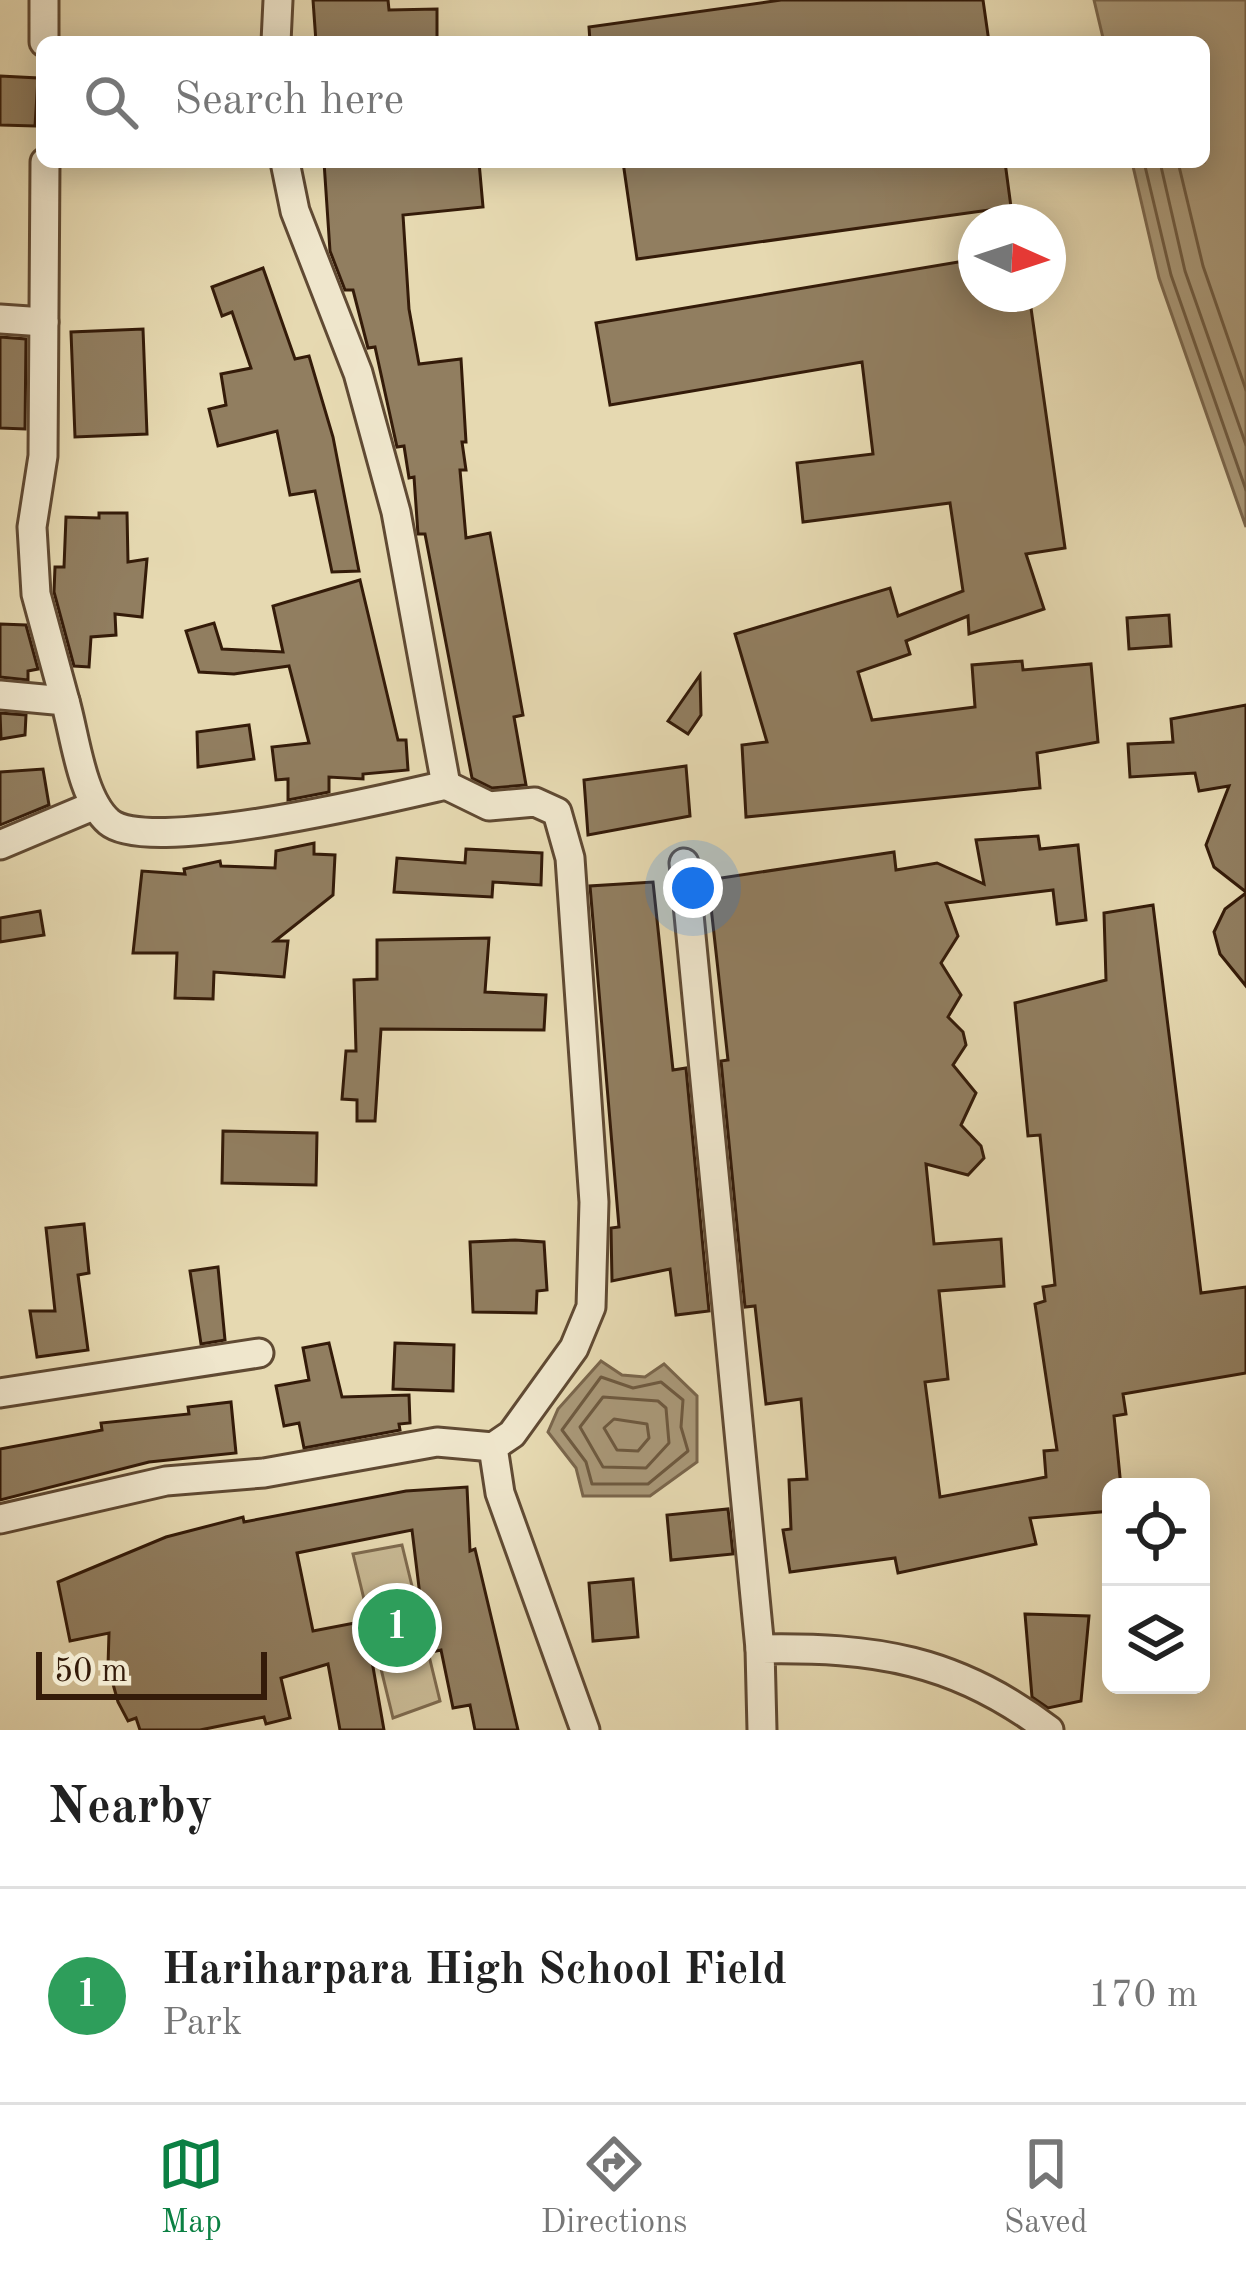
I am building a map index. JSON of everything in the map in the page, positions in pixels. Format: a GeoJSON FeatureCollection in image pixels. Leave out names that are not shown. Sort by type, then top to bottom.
{"type":"FeatureCollection","features":[{"type":"Feature","properties":{"kind":"street"},"geometry":{"type":"LineString","coordinates":[[44,0],[44,36]]}},
{"type":"Feature","properties":{"kind":"street"},"geometry":{"type":"LineString","coordinates":[[276,36],[278,0]]}},
{"type":"Feature","properties":{"kind":"street"},"geometry":{"type":"LineString","coordinates":[[0,1520],[166,1480],[264,1473],[436,1442],[493,1447],[512,1434],[574,1348],[591,1307],[594,1202],[572,879],[556,812],[536,802],[489,806],[446,785],[333,810],[191,831],[137,832],[111,825],[95,805],[37,594],[34,549],[43,456],[45,168]]}},
{"type":"Feature","properties":{"kind":"street"},"geometry":{"type":"LineString","coordinates":[[286,168],[295,212],[358,373],[396,512],[446,785]]}},
{"type":"Feature","properties":{"kind":"street"},"geometry":{"type":"LineString","coordinates":[[0,319],[44,322]]}},
{"type":"Feature","properties":{"kind":"street"},"geometry":{"type":"LineString","coordinates":[[0,695],[65,701]]}},
{"type":"Feature","properties":{"kind":"street"},"geometry":{"type":"LineString","coordinates":[[0,845],[95,805]]}},
{"type":"Feature","properties":{"kind":"street"},"geometry":{"type":"LineString","coordinates":[[684,862],[760,1649],[761,1730]]}},
{"type":"Feature","properties":{"kind":"street"},"geometry":{"type":"LineString","coordinates":[[0,1393],[259,1353]]}},
{"type":"Feature","properties":{"kind":"street"},"geometry":{"type":"LineString","coordinates":[[493,1447],[500,1493],[585,1730]]}},
{"type":"Feature","properties":{"kind":"street"},"geometry":{"type":"LineString","coordinates":[[760,1649],[905,1656],[1004,1696],[1049,1730]]}},
{"type":"Feature","properties":{"kind":"shaded area"},"geometry":{"type":"Polygon","coordinates":[[[402,1545],[440,1701],[393,1718],[353,1554],[402,1545]]]}},
{"type":"Feature","properties":{"kind":"water"},"geometry":{"type":"Polygon","coordinates":[[[1094,0],[1246,0],[1246,527],[1159,278],[1133,168],[1210,168],[1210,36],[1103,36],[1094,0]]]}},
{"type":"Feature","properties":{"kind":"water"},"geometry":{"type":"Polygon","coordinates":[[[601,1361],[622,1375],[645,1377],[664,1364],[697,1396],[697,1462],[650,1496],[583,1496],[576,1468],[548,1432],[558,1409],[601,1361]]]}},
{"type":"Feature","properties":{"kind":"building"},"geometry":{"type":"Polygon","coordinates":[[[313,0],[388,0],[389,10],[437,9],[437,36],[316,36],[313,0]]]}},
{"type":"Feature","properties":{"kind":"building"},"geometry":{"type":"Polygon","coordinates":[[[781,0],[983,0],[988,36],[590,36],[589,27],[781,0]]]}},
{"type":"Feature","properties":{"kind":"building"},"geometry":{"type":"Polygon","coordinates":[[[0,76],[36,78],[35,126],[0,125],[0,76]]]}},
{"type":"Feature","properties":{"kind":"building"},"geometry":{"type":"Polygon","coordinates":[[[324,168],[480,168],[483,207],[403,215],[409,309],[419,364],[461,359],[466,470],[460,470],[466,538],[490,533],[523,715],[514,717],[526,785],[492,788],[472,778],[425,534],[418,534],[414,477],[409,478],[404,446],[397,447],[375,347],[368,348],[353,290],[345,290],[330,251],[324,168]]]}},
{"type":"Feature","properties":{"kind":"building"},"geometry":{"type":"Polygon","coordinates":[[[624,168],[1006,168],[1011,204],[958,204],[958,214],[637,259],[624,168]]]}},
{"type":"Feature","properties":{"kind":"building"},"geometry":{"type":"Polygon","coordinates":[[[958,262],[958,312],[1032,312],[1065,548],[1026,554],[1044,609],[969,634],[968,616],[906,641],[910,654],[858,672],[872,720],[975,707],[972,665],[1022,661],[1023,670],[1091,664],[1098,742],[1037,753],[1040,788],[746,817],[742,745],[767,742],[735,634],[890,588],[898,616],[963,591],[950,503],[803,522],[797,463],[873,454],[862,362],[610,405],[596,323],[958,262]]]}},
{"type":"Feature","properties":{"kind":"building"},"geometry":{"type":"Polygon","coordinates":[[[263,268],[295,359],[309,356],[333,437],[359,571],[332,572],[315,491],[290,495],[277,431],[218,446],[209,409],[226,405],[221,374],[251,368],[232,312],[222,316],[212,287],[263,268]]]}},
{"type":"Feature","properties":{"kind":"building"},"geometry":{"type":"Polygon","coordinates":[[[143,329],[147,434],[75,437],[71,332],[143,329]]]}},
{"type":"Feature","properties":{"kind":"building"},"geometry":{"type":"Polygon","coordinates":[[[0,337],[26,339],[25,429],[0,428],[0,337]]]}},
{"type":"Feature","properties":{"kind":"building"},"geometry":{"type":"Polygon","coordinates":[[[99,513],[127,513],[128,562],[147,559],[142,617],[115,614],[116,635],[91,637],[89,667],[74,666],[54,592],[55,567],[64,567],[66,517],[99,518],[99,513]]]}},
{"type":"Feature","properties":{"kind":"building"},"geometry":{"type":"Polygon","coordinates":[[[360,580],[398,740],[406,740],[408,770],[363,774],[363,779],[329,777],[329,792],[288,800],[288,779],[276,780],[272,747],[309,743],[289,666],[234,674],[199,672],[186,631],[214,623],[222,649],[283,652],[273,606],[360,580]]]}},
{"type":"Feature","properties":{"kind":"building"},"geometry":{"type":"Polygon","coordinates":[[[1169,615],[1171,646],[1129,649],[1127,618],[1169,615]]]}},
{"type":"Feature","properties":{"kind":"building"},"geometry":{"type":"Polygon","coordinates":[[[0,624],[26,625],[38,669],[28,671],[28,680],[0,677],[0,624]]]}},
{"type":"Feature","properties":{"kind":"building"},"geometry":{"type":"Polygon","coordinates":[[[700,675],[701,715],[688,734],[668,721],[700,675]]]}},
{"type":"Feature","properties":{"kind":"building"},"geometry":{"type":"Polygon","coordinates":[[[1246,705],[1246,892],[1214,867],[1206,845],[1229,786],[1199,791],[1195,773],[1130,777],[1128,744],[1173,742],[1171,719],[1246,705]]]}},
{"type":"Feature","properties":{"kind":"building"},"geometry":{"type":"Polygon","coordinates":[[[0,713],[26,715],[25,735],[1,739],[0,713]]]}},
{"type":"Feature","properties":{"kind":"building"},"geometry":{"type":"Polygon","coordinates":[[[249,725],[254,759],[198,767],[197,732],[249,725]]]}},
{"type":"Feature","properties":{"kind":"building"},"geometry":{"type":"Polygon","coordinates":[[[686,766],[690,816],[588,835],[584,780],[686,766]]]}},
{"type":"Feature","properties":{"kind":"building"},"geometry":{"type":"Polygon","coordinates":[[[43,769],[49,805],[0,825],[0,772],[43,769]]]}},
{"type":"Feature","properties":{"kind":"building"},"geometry":{"type":"Polygon","coordinates":[[[1038,836],[1040,849],[1078,845],[1086,920],[1057,924],[1053,890],[946,903],[958,936],[941,963],[961,995],[948,1017],[963,1032],[966,1045],[953,1065],[976,1093],[961,1125],[981,1146],[984,1158],[968,1175],[926,1164],[934,1244],[1001,1239],[1004,1286],[939,1291],[948,1379],[925,1382],[940,1497],[1046,1477],[1044,1451],[1057,1450],[1035,1304],[1045,1301],[1043,1287],[1055,1285],[1040,1135],[1028,1136],[1015,1003],[1106,980],[1104,913],[1153,905],[1201,1293],[1246,1287],[1246,1373],[1123,1394],[1126,1414],[1114,1416],[1120,1478],[1102,1478],[1102,1512],[1030,1518],[1036,1544],[898,1573],[895,1558],[790,1572],[783,1530],[791,1529],[789,1480],[807,1479],[801,1399],[766,1404],[755,1306],[745,1307],[721,1061],[728,1060],[708,880],[894,852],[896,870],[937,863],[984,884],[976,840],[1038,836]]]}},
{"type":"Feature","properties":{"kind":"building"},"geometry":{"type":"Polygon","coordinates":[[[314,843],[314,854],[335,855],[333,895],[275,941],[288,941],[284,977],[214,972],[213,999],[175,998],[177,953],[133,953],[142,871],[185,874],[184,869],[220,861],[221,866],[275,868],[276,851],[314,843]]]}},
{"type":"Feature","properties":{"kind":"building"},"geometry":{"type":"Polygon","coordinates":[[[466,849],[542,853],[541,885],[493,882],[492,897],[394,892],[397,858],[465,863],[466,849]]]}},
{"type":"Feature","properties":{"kind":"building"},"geometry":{"type":"Polygon","coordinates":[[[653,882],[673,1070],[686,1068],[709,1311],[676,1315],[670,1269],[612,1281],[611,1228],[619,1227],[590,886],[653,882]]]}},
{"type":"Feature","properties":{"kind":"building"},"geometry":{"type":"Polygon","coordinates":[[[1246,893],[1246,986],[1220,954],[1214,932],[1225,909],[1246,893]]]}},
{"type":"Feature","properties":{"kind":"building"},"geometry":{"type":"Polygon","coordinates":[[[40,911],[44,935],[0,942],[0,918],[40,911]]]}},
{"type":"Feature","properties":{"kind":"building"},"geometry":{"type":"Polygon","coordinates":[[[489,938],[485,992],[546,995],[544,1030],[381,1029],[375,1121],[357,1121],[357,1100],[342,1099],[346,1051],[356,1051],[354,980],[377,979],[377,940],[489,938]]]}},
{"type":"Feature","properties":{"kind":"building"},"geometry":{"type":"Polygon","coordinates":[[[223,1131],[317,1133],[316,1185],[222,1183],[223,1131]]]}},
{"type":"Feature","properties":{"kind":"building"},"geometry":{"type":"Polygon","coordinates":[[[84,1224],[89,1273],[78,1275],[88,1350],[37,1357],[30,1311],[55,1311],[46,1228],[84,1224]]]}},
{"type":"Feature","properties":{"kind":"building"},"geometry":{"type":"Polygon","coordinates":[[[470,1242],[544,1242],[547,1290],[537,1291],[536,1313],[473,1312],[470,1242]]]}},
{"type":"Feature","properties":{"kind":"building"},"geometry":{"type":"Polygon","coordinates":[[[218,1267],[225,1340],[201,1344],[190,1271],[218,1267]]]}},
{"type":"Feature","properties":{"kind":"building"},"geometry":{"type":"Polygon","coordinates":[[[329,1343],[342,1397],[409,1395],[410,1423],[399,1424],[400,1430],[304,1448],[299,1423],[284,1426],[276,1386],[309,1380],[303,1348],[329,1343]]]}},
{"type":"Feature","properties":{"kind":"building"},"geometry":{"type":"Polygon","coordinates":[[[395,1343],[454,1345],[453,1391],[393,1389],[395,1343]]]}},
{"type":"Feature","properties":{"kind":"building"},"geometry":{"type":"Polygon","coordinates":[[[231,1402],[236,1453],[149,1462],[0,1500],[0,1449],[102,1430],[101,1423],[189,1414],[188,1407],[231,1402]]]}},
{"type":"Feature","properties":{"kind":"building"},"geometry":{"type":"Polygon","coordinates":[[[467,1487],[470,1551],[475,1549],[518,1730],[475,1730],[470,1705],[453,1708],[441,1650],[427,1653],[412,1530],[297,1553],[313,1631],[365,1621],[384,1730],[340,1730],[328,1664],[281,1678],[290,1718],[266,1724],[264,1717],[200,1730],[140,1730],[136,1718],[128,1721],[118,1702],[108,1666],[109,1633],[70,1641],[58,1582],[166,1537],[243,1517],[244,1522],[406,1491],[467,1487]]]}},
{"type":"Feature","properties":{"kind":"building"},"geometry":{"type":"Polygon","coordinates":[[[728,1509],[733,1554],[671,1560],[667,1515],[728,1509]]]}},
{"type":"Feature","properties":{"kind":"building"},"geometry":{"type":"Polygon","coordinates":[[[633,1579],[638,1637],[593,1641],[589,1583],[633,1579]]]}},
{"type":"Feature","properties":{"kind":"building"},"geometry":{"type":"Polygon","coordinates":[[[1025,1614],[1089,1616],[1081,1701],[1048,1708],[1032,1697],[1025,1614]]]}},
{"type":"Feature","properties":{"kind":"place","name":"Hariharpara High School Field"},"geometry":{"type":"Point","coordinates":[397,1628]}}]}
